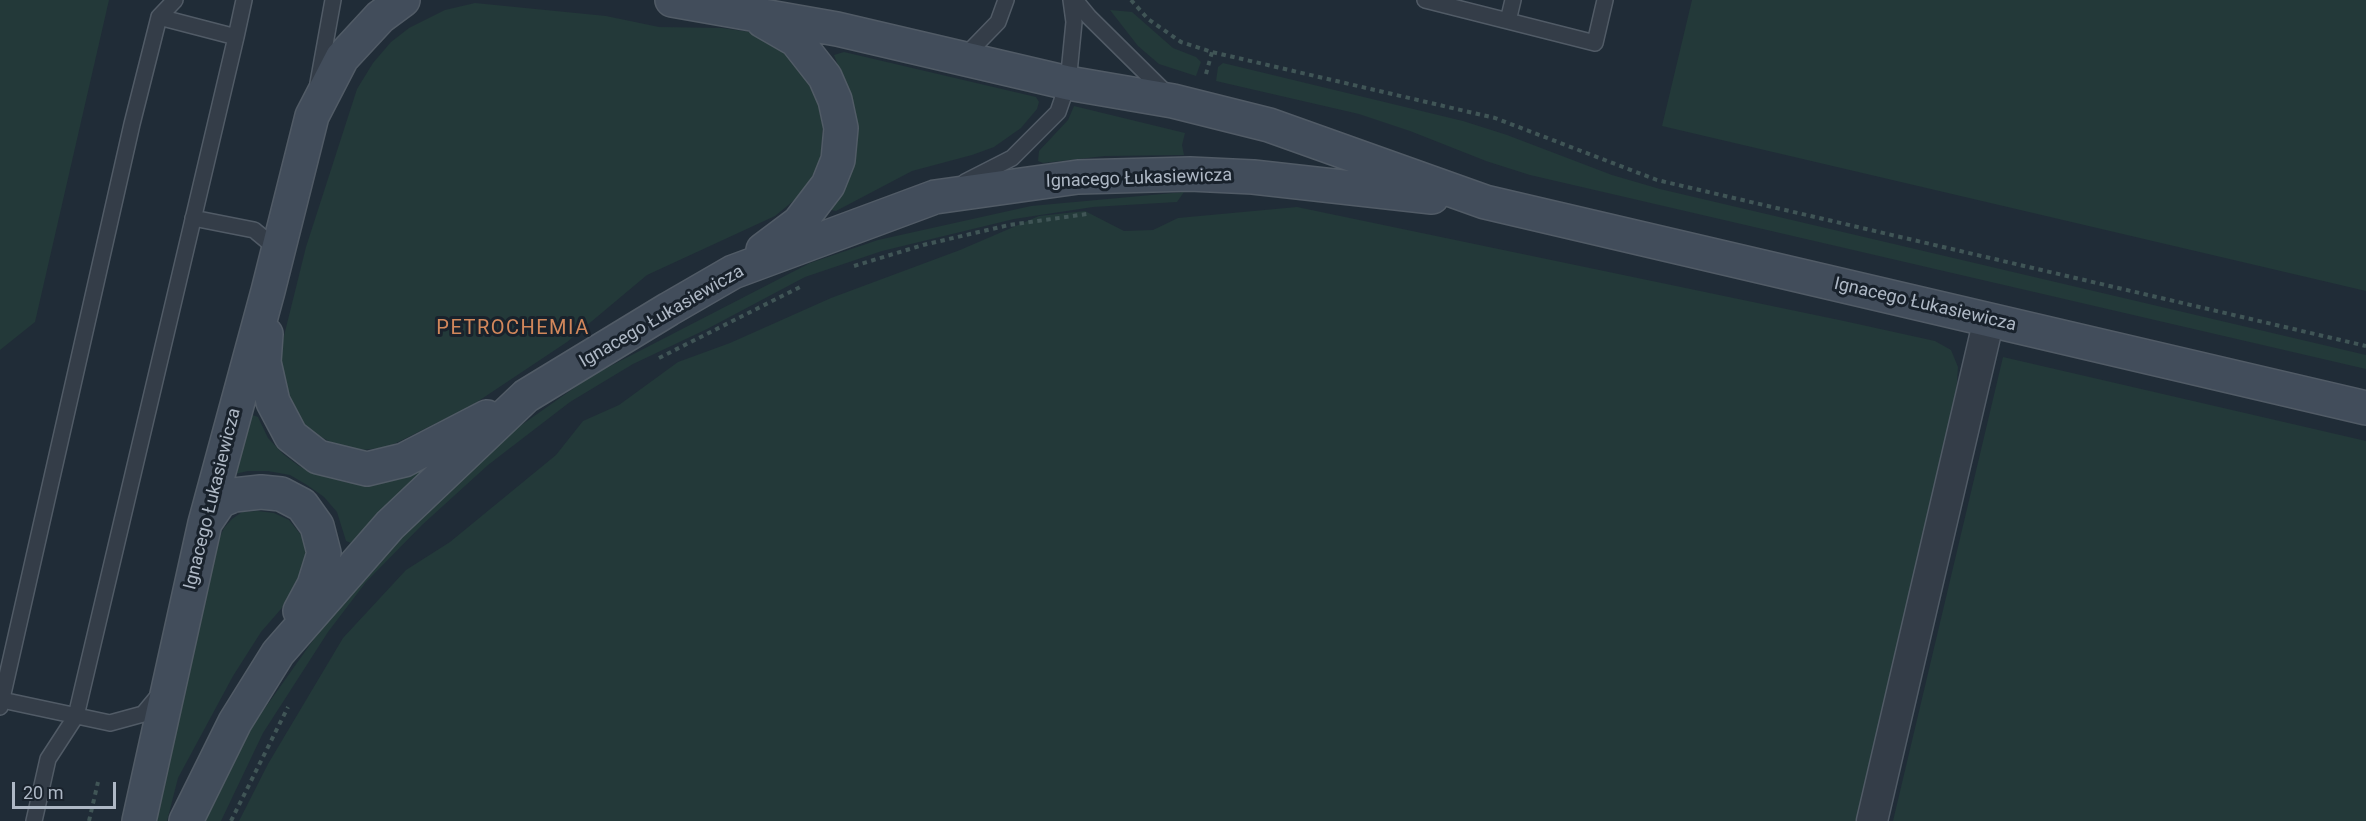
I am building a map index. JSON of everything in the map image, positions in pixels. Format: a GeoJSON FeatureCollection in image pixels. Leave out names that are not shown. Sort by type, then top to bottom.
{"type":"FeatureCollection","features":[{"type":"Feature","properties":{"kind":"main road","name":"Ignacego Łukasiewicza"},"geometry":{"type":"LineString","coordinates":[[139,821],[205,522],[268,291],[312,116],[342,58],[380,16],[403,0]]}},
{"type":"Feature","properties":{"kind":"main road","name":"Ignacego Łukasiewicza"},"geometry":{"type":"LineString","coordinates":[[672,0],[752,7],[1068,83],[1185,104],[1269,125],[1485,202],[2366,408]]}},
{"type":"Feature","properties":{"kind":"main road"},"geometry":{"type":"LineString","coordinates":[[733,272],[799,223],[828,185],[838,160],[841,128],[835,100],[825,77],[796,40],[752,7]]}},
{"type":"Feature","properties":{"kind":"main road","name":"Ignacego Łukasiewicza"},"geometry":{"type":"LineString","coordinates":[[186,821],[235,722],[278,652],[390,525],[526,396],[733,272],[935,197],[1078,177],[1190,174],[1253,177],[1485,202]]}},
{"type":"Feature","properties":{"kind":"main road"},"geometry":{"type":"LineString","coordinates":[[268,291],[264,362],[273,402],[291,436],[318,457],[367,469],[404,460],[526,396]]}},
{"type":"Feature","properties":{"kind":"main road"},"geometry":{"type":"LineString","coordinates":[[205,522],[220,501],[234,495],[261,492],[281,494],[302,505],[317,526],[324,553],[314,585],[278,652]]}},
{"type":"Feature","properties":{"kind":"street"},"geometry":{"type":"LineString","coordinates":[[1872,821],[1989,319]]}},
{"type":"Feature","properties":{"kind":"lane"},"geometry":{"type":"LineString","coordinates":[[170,682],[143,714],[110,723],[1,704],[132,124],[159,17],[175,0]]}},
{"type":"Feature","properties":{"kind":"lane"},"geometry":{"type":"LineString","coordinates":[[312,116],[333,0]]}},
{"type":"Feature","properties":{"kind":"lane"},"geometry":{"type":"LineString","coordinates":[[962,59],[998,22],[1006,0]]}},
{"type":"Feature","properties":{"kind":"lane"},"geometry":{"type":"LineString","coordinates":[[935,197],[1012,158],[1058,112],[1068,83],[1074,22],[1073,0]]}},
{"type":"Feature","properties":{"kind":"lane"},"geometry":{"type":"LineString","coordinates":[[1073,0],[1185,104]]}},
{"type":"Feature","properties":{"kind":"lane"},"geometry":{"type":"LineString","coordinates":[[1508,21],[1513,0]]}},
{"type":"Feature","properties":{"kind":"lane"},"geometry":{"type":"LineString","coordinates":[[1431,1],[1595,43],[1605,0]]}},
{"type":"Feature","properties":{"kind":"lane"},"geometry":{"type":"LineString","coordinates":[[34,821],[48,759],[76,716],[236,37],[242,3]]}},
{"type":"Feature","properties":{"kind":"lane"},"geometry":{"type":"LineString","coordinates":[[159,17],[236,37]]}},
{"type":"Feature","properties":{"kind":"lane"},"geometry":{"type":"LineString","coordinates":[[193,218],[254,230],[277,249]]}},
{"type":"Feature","properties":{"kind":"path"},"geometry":{"type":"LineString","coordinates":[[1131,0],[1148,19],[1181,42],[1212,52],[1495,118],[1657,180],[2366,346]]}},
{"type":"Feature","properties":{"kind":"path"},"geometry":{"type":"LineString","coordinates":[[1185,104],[1212,52]]}},
{"type":"Feature","properties":{"kind":"path"},"geometry":{"type":"LineString","coordinates":[[846,269],[923,245],[1009,225],[1097,212]]}},
{"type":"Feature","properties":{"kind":"path"},"geometry":{"type":"LineString","coordinates":[[651,362],[806,283]]}},
{"type":"Feature","properties":{"kind":"path"},"geometry":{"type":"LineString","coordinates":[[231,821],[290,703]]}},
{"type":"Feature","properties":{"kind":"path"},"geometry":{"type":"LineString","coordinates":[[89,821],[98,782]]}},
{"type":"Feature","properties":{"kind":"green space"},"geometry":{"type":"Polygon","coordinates":[[[0,0],[109,0],[35,322],[0,350],[0,0]]]}},
{"type":"Feature","properties":{"kind":"green space"},"geometry":{"type":"Polygon","coordinates":[[[1692,0],[2366,0],[2366,291],[1662,126],[1692,0]]]}},
{"type":"Feature","properties":{"kind":"green space"},"geometry":{"type":"Polygon","coordinates":[[[475,3],[606,16],[659,27],[722,28],[764,34],[793,58],[815,92],[823,127],[820,163],[803,193],[775,216],[647,275],[567,342],[471,406],[388,447],[363,450],[342,448],[310,431],[285,403],[279,356],[306,247],[357,89],[373,63],[391,42],[409,28],[445,10],[475,3]]]}},
{"type":"Feature","properties":{"kind":"green space"},"geometry":{"type":"Polygon","coordinates":[[[1110,10],[1132,12],[1173,48],[1196,57],[1201,62],[1196,76],[1159,64],[1138,46],[1110,10]]]}},
{"type":"Feature","properties":{"kind":"green space"},"geometry":{"type":"Polygon","coordinates":[[[844,52],[1036,97],[1039,102],[1037,109],[1021,128],[994,147],[912,171],[836,211],[831,210],[828,203],[855,126],[853,104],[834,55],[844,52]]]}},
{"type":"Feature","properties":{"kind":"green space"},"geometry":{"type":"Polygon","coordinates":[[[1223,63],[1463,121],[1507,135],[1612,175],[1660,189],[2366,355],[2366,369],[1530,175],[1359,114],[1216,81],[1218,67],[1223,63]]]}},
{"type":"Feature","properties":{"kind":"green space"},"geometry":{"type":"Polygon","coordinates":[[[1074,106],[1185,133],[1182,145],[1184,155],[1105,156],[1043,163],[1038,161],[1039,151],[1068,120],[1074,106]]]}},
{"type":"Feature","properties":{"kind":"green space"},"geometry":{"type":"Polygon","coordinates":[[[1184,192],[1177,202],[1093,207],[1014,219],[882,251],[805,277],[707,329],[633,364],[570,402],[488,465],[422,525],[366,582],[328,632],[263,733],[221,821],[205,821],[216,794],[253,725],[360,574],[468,468],[513,431],[591,376],[810,263],[878,240],[1031,206],[1184,192]]]}},
{"type":"Feature","properties":{"kind":"green space"},"geometry":{"type":"Polygon","coordinates":[[[1297,207],[1844,321],[1935,341],[1951,350],[1958,367],[1956,396],[1864,821],[239,821],[268,764],[343,638],[406,570],[450,542],[556,455],[583,421],[619,405],[678,362],[730,343],[831,298],[960,250],[1039,216],[1085,211],[1124,231],[1153,230],[1178,218],[1297,207]]]}},
{"type":"Feature","properties":{"kind":"green space"},"geometry":{"type":"Polygon","coordinates":[[[2003,357],[2366,441],[2366,821],[1893,821],[2003,357]]]}},
{"type":"Feature","properties":{"kind":"green space"},"geometry":{"type":"Polygon","coordinates":[[[250,414],[258,417],[268,438],[283,454],[299,466],[323,476],[349,483],[375,483],[401,479],[430,467],[351,543],[346,541],[337,512],[324,497],[307,485],[290,475],[268,471],[248,471],[235,474],[250,414]]]}},
{"type":"Feature","properties":{"kind":"green space"},"geometry":{"type":"Polygon","coordinates":[[[242,512],[274,513],[289,520],[301,535],[308,549],[303,574],[281,609],[261,632],[233,676],[178,778],[167,821],[151,821],[217,543],[224,528],[232,519],[242,512]]]}},
{"type":"Feature","properties":{"kind":"district","name":"PETROCHEMIA"},"geometry":{"type":"Point","coordinates":[513,329]}}]}
